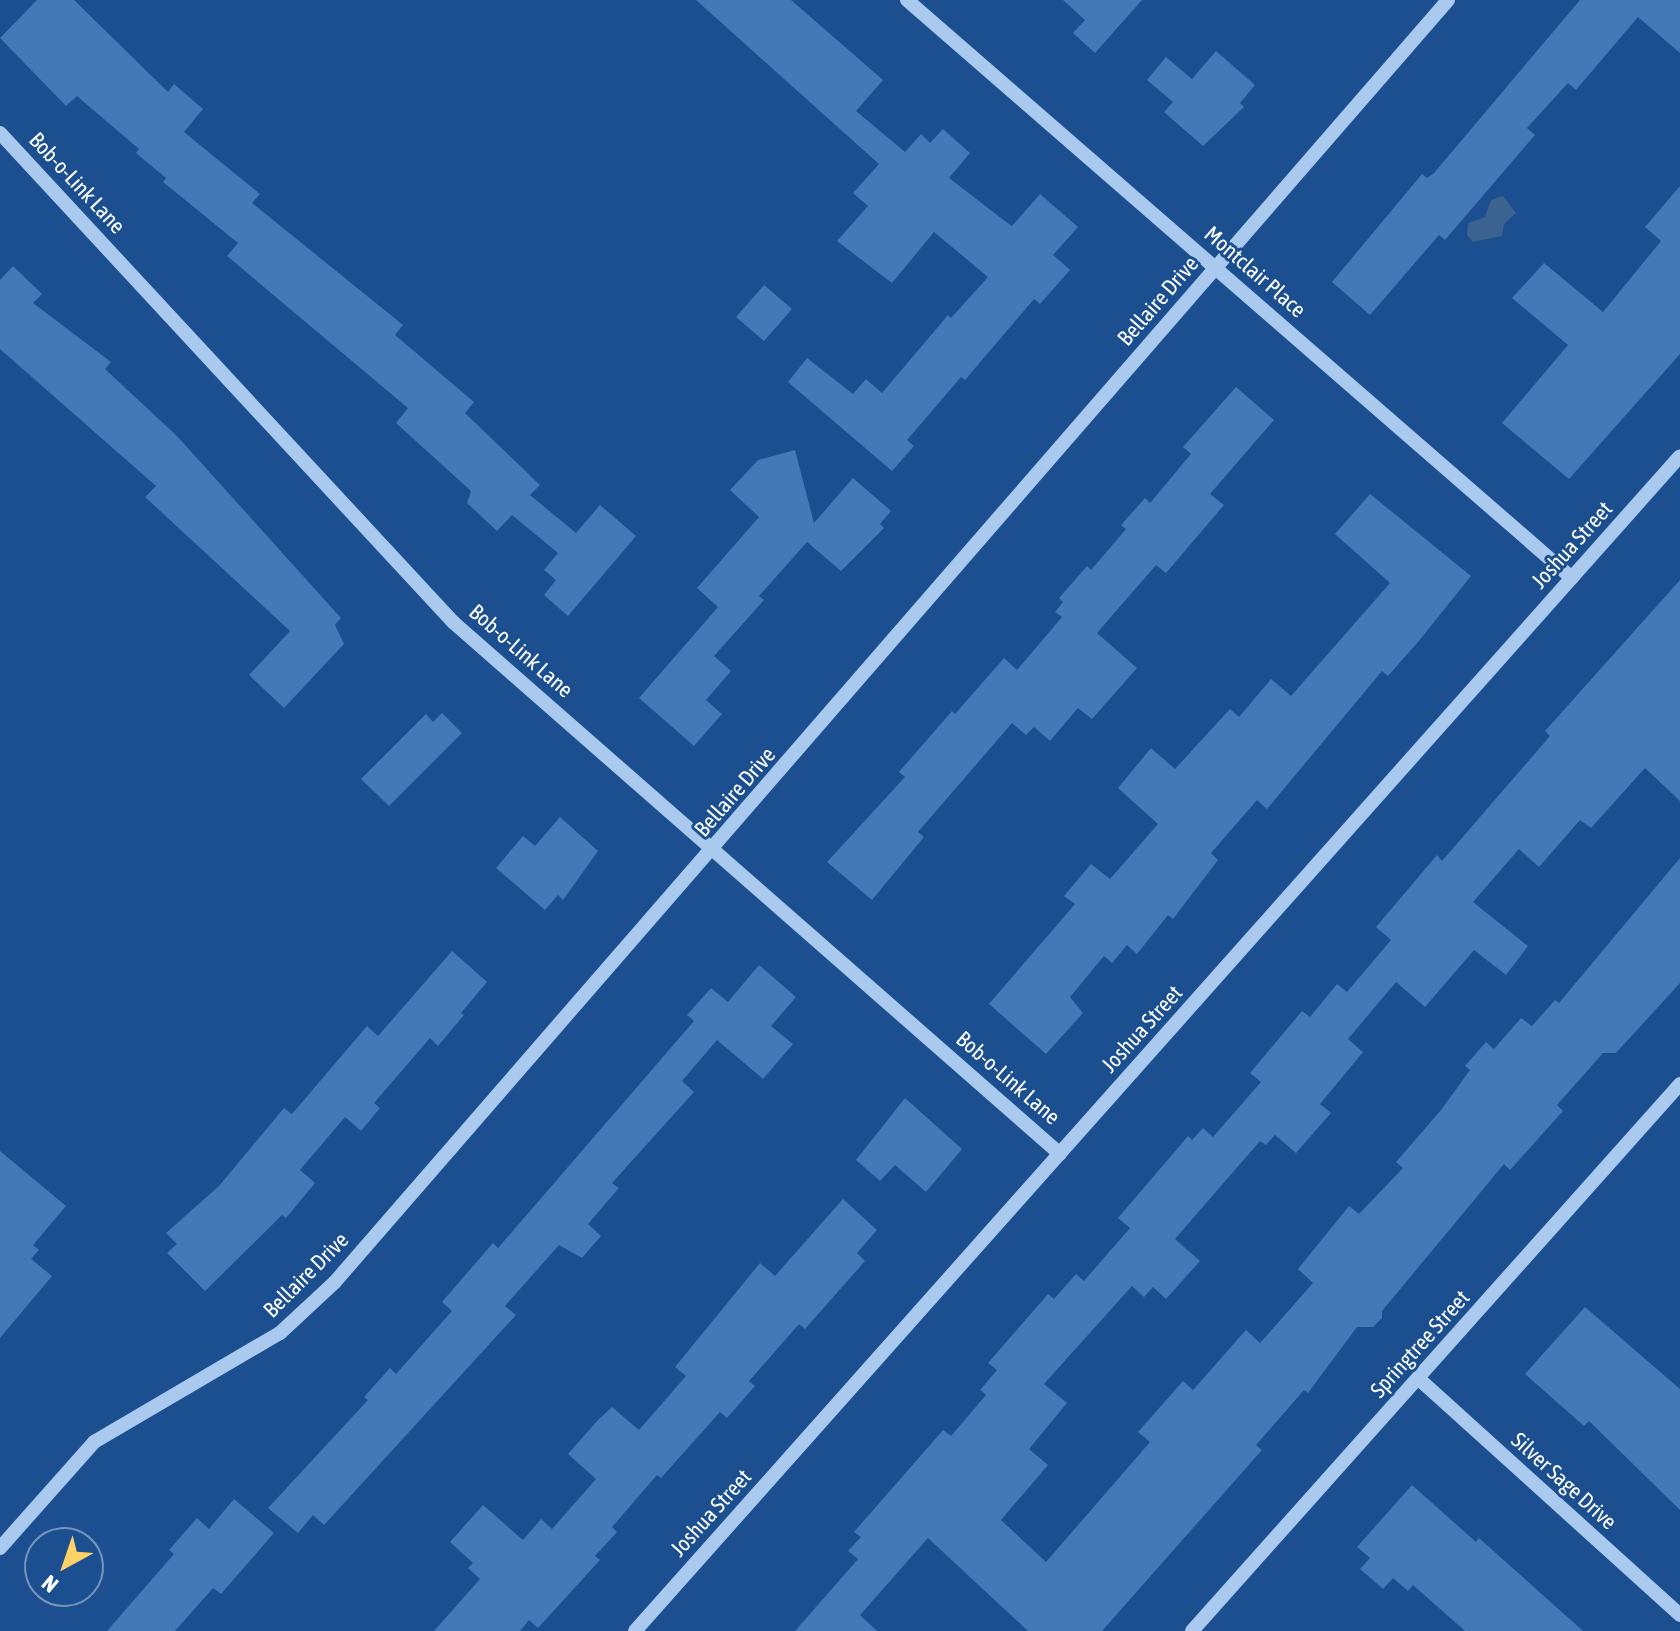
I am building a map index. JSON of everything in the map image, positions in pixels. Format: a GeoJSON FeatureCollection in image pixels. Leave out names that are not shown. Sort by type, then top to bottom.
{"type":"FeatureCollection","features":[{"type":"Feature","properties":{"kind":"street","name":"Montclair Place"},"geometry":{"type":"LineString","coordinates":[[907,0],[1572,578]]}},
{"type":"Feature","properties":{"kind":"street","name":"Bellaire Drive"},"geometry":{"type":"LineString","coordinates":[[0,1548],[94,1442],[267,1341],[313,1305],[715,849],[1448,0]]}},
{"type":"Feature","properties":{"kind":"street","name":"Bob-o-Link Lane"},"geometry":{"type":"LineString","coordinates":[[0,133],[453,622],[1060,1154]]}},
{"type":"Feature","properties":{"kind":"street","name":"Joshua Street"},"geometry":{"type":"LineString","coordinates":[[635,1631],[1680,456]]}},
{"type":"Feature","properties":{"kind":"street","name":"Springtree Street"},"geometry":{"type":"LineString","coordinates":[[1192,1631],[1680,1084]]}},
{"type":"Feature","properties":{"kind":"street","name":"Silver Sage Drive"},"geometry":{"type":"LineString","coordinates":[[1419,1379],[1680,1615]]}},
{"type":"Feature","properties":{"kind":"water"},"geometry":{"type":"Polygon","coordinates":[[[1503,196],[1516,213],[1504,224],[1502,236],[1473,242],[1467,235],[1468,223],[1485,217],[1491,200],[1503,196]]]}},
{"type":"Feature","properties":{"kind":"building"},"geometry":{"type":"Polygon","coordinates":[[[37,0],[74,0],[168,92],[174,84],[203,109],[184,132],[260,194],[252,203],[403,325],[395,335],[474,402],[465,413],[540,485],[530,495],[576,533],[600,505],[636,536],[568,616],[544,595],[556,580],[544,570],[558,553],[512,515],[497,531],[467,503],[471,491],[396,423],[408,408],[227,256],[238,243],[163,182],[166,178],[136,153],[139,149],[77,96],[66,106],[0,38],[37,0]]]}},
{"type":"Feature","properties":{"kind":"building"},"geometry":{"type":"Polygon","coordinates":[[[696,0],[791,0],[883,80],[856,111],[905,152],[921,134],[930,143],[943,129],[970,153],[949,178],[1012,226],[1040,194],[1078,227],[1053,255],[1070,270],[1040,304],[1034,299],[965,380],[961,377],[907,440],[914,446],[892,471],[788,382],[807,358],[853,394],[866,379],[882,393],[948,315],[951,318],[988,277],[934,232],[892,283],[837,241],[868,206],[853,193],[879,164],[696,0]]]}},
{"type":"Feature","properties":{"kind":"building"},"geometry":{"type":"Polygon","coordinates":[[[1063,0],[1142,0],[1095,53],[1073,33],[1085,20],[1063,0]]]}},
{"type":"Feature","properties":{"kind":"building"},"geometry":{"type":"Polygon","coordinates":[[[1580,0],[1680,0],[1680,53],[1638,17],[1576,90],[1568,83],[1527,128],[1535,135],[1445,240],[1439,235],[1370,315],[1332,282],[1422,174],[1427,178],[1434,173],[1580,0]]]}},
{"type":"Feature","properties":{"kind":"building"},"geometry":{"type":"Polygon","coordinates":[[[1216,51],[1255,85],[1240,103],[1244,107],[1203,146],[1164,112],[1173,102],[1147,80],[1166,57],[1192,79],[1216,51]]]}},
{"type":"Feature","properties":{"kind":"building"},"geometry":{"type":"Polygon","coordinates":[[[1680,186],[1680,354],[1569,479],[1502,423],[1568,345],[1512,298],[1544,263],[1603,312],[1661,241],[1645,227],[1680,186]]]}},
{"type":"Feature","properties":{"kind":"building"},"geometry":{"type":"Polygon","coordinates":[[[13,266],[42,294],[33,303],[111,362],[105,369],[177,436],[341,618],[335,625],[344,644],[284,708],[249,675],[290,631],[145,497],[156,486],[0,349],[0,280],[13,266]]]}},
{"type":"Feature","properties":{"kind":"building"},"geometry":{"type":"Polygon","coordinates":[[[764,285],[792,309],[764,341],[736,317],[764,285]]]}},
{"type":"Feature","properties":{"kind":"building"},"geometry":{"type":"Polygon","coordinates":[[[1236,387],[1274,420],[1210,494],[1224,505],[1166,573],[1156,565],[1097,633],[1137,668],[1092,719],[1078,708],[1050,741],[1034,727],[1026,735],[1012,723],[918,832],[924,837],[872,900],[827,862],[905,777],[899,772],[1004,658],[1017,670],[1062,617],[1055,612],[1063,602],[1059,598],[1087,566],[1091,570],[1126,529],[1121,525],[1145,498],[1150,503],[1191,454],[1183,447],[1236,387]]]}},
{"type":"Feature","properties":{"kind":"building"},"geometry":{"type":"Polygon","coordinates":[[[795,450],[814,523],[853,478],[891,511],[880,524],[884,528],[841,571],[807,542],[759,596],[764,600],[714,656],[731,671],[706,700],[722,714],[694,746],[639,698],[718,607],[697,588],[759,517],[730,490],[758,460],[795,450]]]}},
{"type":"Feature","properties":{"kind":"building"},"geometry":{"type":"Polygon","coordinates":[[[1370,494],[1471,576],[1388,676],[1382,671],[1267,809],[1257,800],[1211,853],[1218,860],[1173,919],[1168,915],[1137,954],[1127,945],[1112,963],[1104,956],[1070,997],[1083,1013],[1046,1054],[989,1004],[1075,904],[1064,896],[1091,864],[1110,879],[1158,824],[1118,788],[1151,748],[1175,769],[1230,709],[1239,717],[1271,679],[1291,696],[1390,583],[1335,534],[1370,494]]]}},
{"type":"Feature","properties":{"kind":"building"},"geometry":{"type":"Polygon","coordinates":[[[1680,580],[1680,801],[1645,768],[1591,828],[1580,820],[1539,867],[1519,849],[1473,902],[1528,946],[1506,975],[1474,950],[1425,1007],[1396,982],[1348,1039],[1363,1052],[1320,1104],[1331,1113],[1296,1153],[1275,1135],[1266,1145],[1260,1141],[1175,1239],[1200,1261],[1166,1299],[1153,1287],[1144,1297],[1132,1286],[1044,1384],[1067,1403],[1029,1449],[1048,1465],[1001,1520],[1046,1562],[1150,1442],[1138,1432],[1183,1381],[1193,1390],[1246,1330],[1260,1343],[1313,1283],[1298,1269],[1349,1206],[1359,1214],[1403,1168],[1396,1162],[1441,1110],[1470,1070],[1465,1066],[1486,1042],[1494,1049],[1521,1018],[1532,1026],[1555,1000],[1559,1003],[1680,858],[1680,983],[1616,1053],[1603,1053],[1557,1105],[1563,1111],[1510,1170],[1504,1164],[1382,1311],[1382,1318],[1373,1327],[1357,1327],[1308,1393],[1304,1390],[1256,1445],[1262,1450],[1102,1631],[1028,1631],[928,1538],[860,1615],[877,1631],[795,1631],[858,1559],[848,1551],[861,1537],[854,1532],[943,1430],[951,1436],[986,1395],[980,1390],[997,1370],[988,1363],[1048,1294],[1054,1299],[1076,1274],[1084,1281],[1130,1228],[1118,1218],[1188,1136],[1192,1140],[1203,1128],[1213,1137],[1261,1082],[1250,1073],[1302,1011],[1310,1017],[1337,984],[1347,992],[1391,940],[1376,927],[1437,855],[1442,861],[1550,736],[1545,731],[1680,580]]]}},
{"type":"Feature","properties":{"kind":"building"},"geometry":{"type":"Polygon","coordinates":[[[442,713],[462,733],[389,806],[361,779],[426,714],[433,722],[442,713]]]}},
{"type":"Feature","properties":{"kind":"building"},"geometry":{"type":"Polygon","coordinates":[[[560,817],[598,851],[563,900],[558,895],[545,910],[496,868],[523,836],[535,846],[560,817]]]}},
{"type":"Feature","properties":{"kind":"building"},"geometry":{"type":"Polygon","coordinates":[[[452,951],[487,982],[461,1013],[464,1015],[438,1046],[430,1038],[374,1103],[380,1108],[361,1131],[345,1117],[300,1170],[315,1183],[286,1218],[282,1215],[205,1291],[167,1253],[177,1244],[166,1233],[219,1186],[284,1108],[292,1114],[367,1026],[378,1036],[452,951]]]}},
{"type":"Feature","properties":{"kind":"building"},"geometry":{"type":"Polygon","coordinates":[[[759,965],[796,997],[771,1026],[793,1044],[763,1079],[717,1040],[682,1081],[694,1092],[612,1183],[619,1188],[588,1224],[601,1236],[582,1258],[559,1245],[505,1306],[516,1315],[324,1525],[313,1515],[298,1533],[268,1508],[368,1400],[364,1397],[390,1368],[396,1374],[452,1311],[442,1302],[493,1243],[498,1248],[694,1021],[687,1015],[711,988],[728,1002],[759,965]]]}},
{"type":"Feature","properties":{"kind":"building"},"geometry":{"type":"Polygon","coordinates":[[[905,1098],[962,1149],[926,1192],[895,1165],[880,1181],[856,1160],[905,1098]]]}},
{"type":"Feature","properties":{"kind":"building"},"geometry":{"type":"Polygon","coordinates":[[[0,1151],[66,1206],[33,1245],[39,1250],[31,1259],[52,1276],[0,1338],[0,1151]]]}},
{"type":"Feature","properties":{"kind":"building"},"geometry":{"type":"Polygon","coordinates":[[[843,1199],[877,1230],[857,1253],[865,1261],[805,1329],[799,1324],[749,1381],[755,1386],[727,1418],[720,1412],[661,1478],[657,1475],[612,1527],[617,1532],[595,1556],[600,1560],[538,1628],[529,1620],[520,1631],[434,1631],[480,1579],[468,1568],[473,1563],[450,1542],[483,1505],[523,1540],[541,1519],[552,1529],[596,1479],[568,1454],[597,1421],[612,1407],[639,1430],[686,1376],[675,1367],[760,1263],[775,1276],[843,1199]]]}},
{"type":"Feature","properties":{"kind":"building"},"geometry":{"type":"Polygon","coordinates":[[[1585,1307],[1680,1389],[1680,1510],[1589,1421],[1584,1426],[1525,1374],[1585,1307]]]}},
{"type":"Feature","properties":{"kind":"building"},"geometry":{"type":"Polygon","coordinates":[[[1412,1485],[1476,1542],[1479,1538],[1583,1631],[1465,1631],[1413,1585],[1408,1591],[1393,1578],[1383,1589],[1360,1569],[1370,1558],[1357,1547],[1412,1485]]]}},
{"type":"Feature","properties":{"kind":"building"},"geometry":{"type":"Polygon","coordinates":[[[234,1499],[274,1533],[221,1594],[213,1588],[175,1631],[107,1631],[174,1554],[169,1550],[197,1518],[209,1529],[234,1499]]]}}]}
